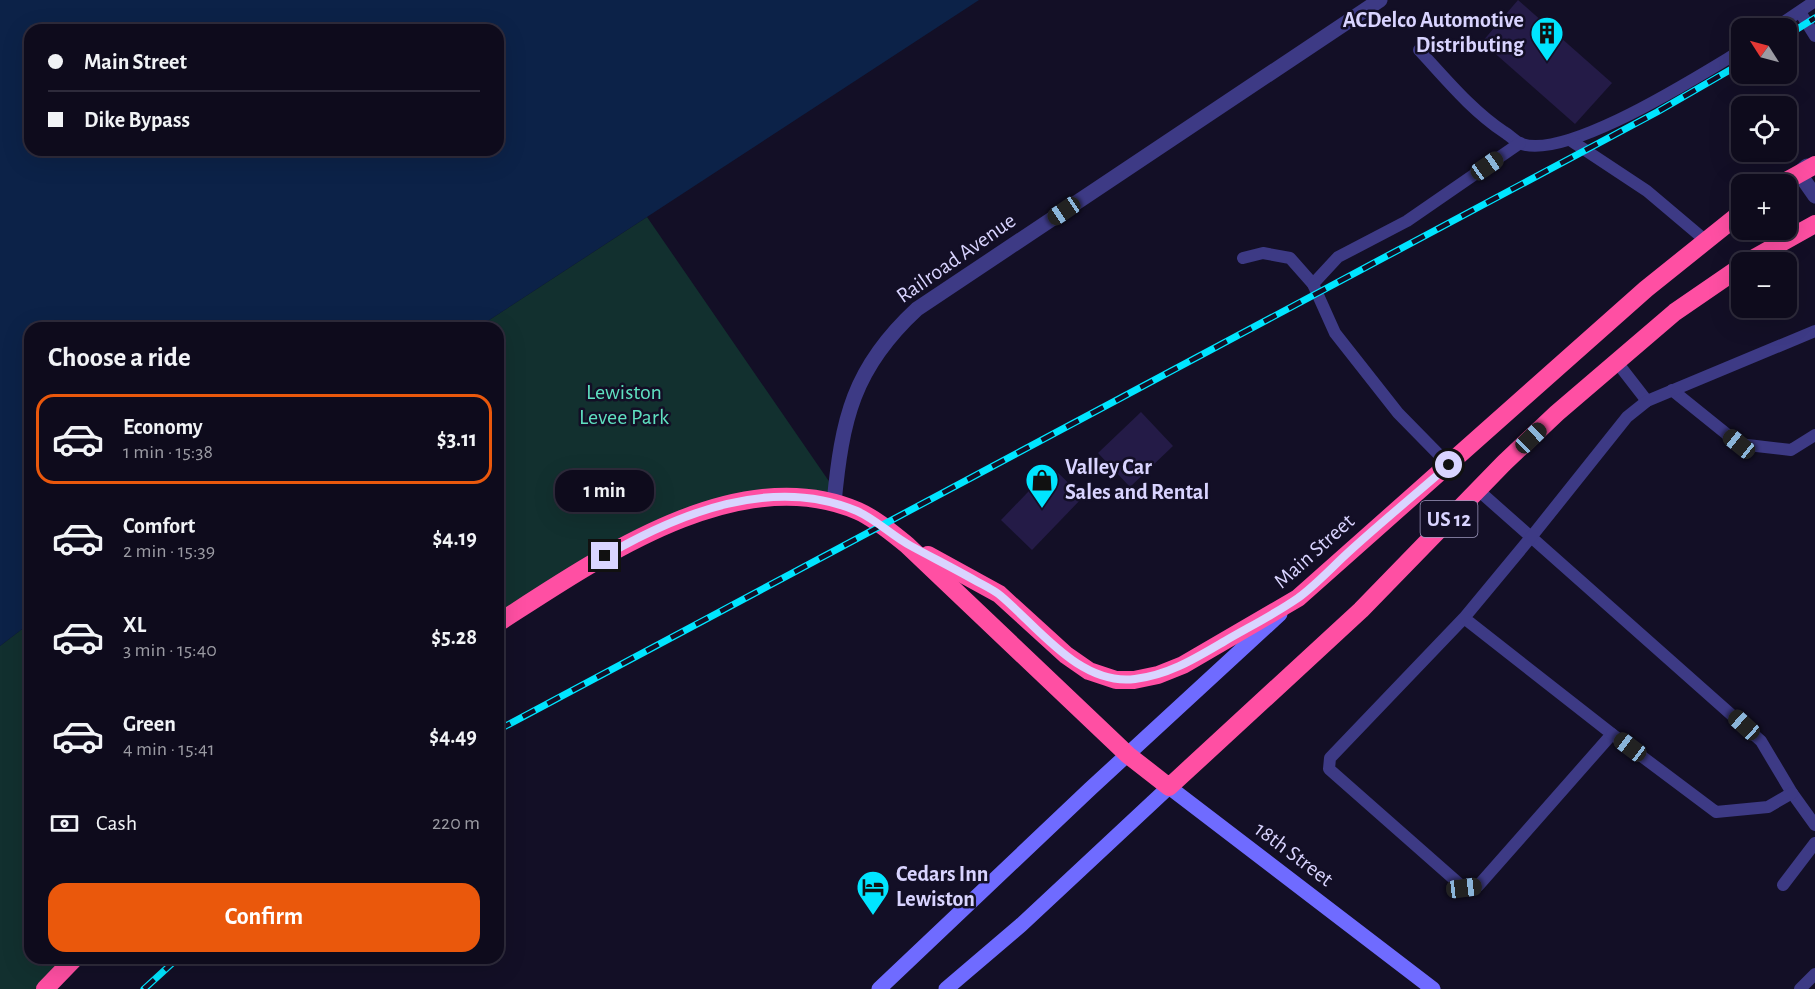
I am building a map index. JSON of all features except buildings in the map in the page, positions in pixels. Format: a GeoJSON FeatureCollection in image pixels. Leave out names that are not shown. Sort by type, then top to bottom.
{"type":"FeatureCollection","features":[{"type":"Feature","properties":{"kind":"highway"},"geometry":{"type":"LineString","coordinates":[[1799,173],[1815,165]]}},
{"type":"Feature","properties":{"kind":"highway","name":"Main Street"},"geometry":{"type":"LineString","coordinates":[[1298,598],[1646,289],[1731,220]]}},
{"type":"Feature","properties":{"kind":"highway"},"geometry":{"type":"LineString","coordinates":[[1765,252],[1815,224]]}},
{"type":"Feature","properties":{"kind":"highway","name":"US 12"},"geometry":{"type":"LineString","coordinates":[[1169,787],[1361,609],[1557,413],[1675,312],[1731,274]]}},
{"type":"Feature","properties":{"kind":"highway","name":"US 12"},"geometry":{"type":"LineString","coordinates":[[504,618],[621,547],[665,526],[734,502],[754,498],[805,497],[834,503],[871,518],[908,544],[999,594],[1066,655],[1089,671],[1116,680],[1134,680],[1158,675],[1183,665],[1298,598]]}},
{"type":"Feature","properties":{"kind":"highway","name":"US 12"},"geometry":{"type":"LineString","coordinates":[[908,544],[1128,755]]}},
{"type":"Feature","properties":{"kind":"highway","name":"18th Street"},"geometry":{"type":"LineString","coordinates":[[1128,755],[1169,787]]}},
{"type":"Feature","properties":{"kind":"highway"},"geometry":{"type":"LineString","coordinates":[[45,989],[69,964]]}},
{"type":"Feature","properties":{"kind":"main road","name":"Main Street"},"geometry":{"type":"LineString","coordinates":[[879,989],[1298,598]]}},
{"type":"Feature","properties":{"kind":"main road"},"geometry":{"type":"LineString","coordinates":[[946,989],[1021,925],[1169,787]]}},
{"type":"Feature","properties":{"kind":"main road","name":"18th Street"},"geometry":{"type":"LineString","coordinates":[[1169,787],[1433,989]]}},
{"type":"Feature","properties":{"kind":"street","name":"Railroad Avenue"},"geometry":{"type":"LineString","coordinates":[[834,503],[839,455],[855,393],[882,346],[917,309],[1380,0]]}},
{"type":"Feature","properties":{"kind":"street"},"geometry":{"type":"LineString","coordinates":[[1815,158],[1799,173],[1815,196]]}},
{"type":"Feature","properties":{"kind":"lane"},"geometry":{"type":"LineString","coordinates":[[1791,18],[1815,1]]}},
{"type":"Feature","properties":{"kind":"lane"},"geometry":{"type":"LineString","coordinates":[[1800,12],[1815,36]]}},
{"type":"Feature","properties":{"kind":"lane"},"geometry":{"type":"LineString","coordinates":[[1419,50],[1467,102],[1495,126],[1520,143],[1547,146],[1570,140],[1661,97],[1731,56]]}},
{"type":"Feature","properties":{"kind":"lane"},"geometry":{"type":"LineString","coordinates":[[1570,140],[1647,191],[1705,240]]}},
{"type":"Feature","properties":{"kind":"lane"},"geometry":{"type":"LineString","coordinates":[[1313,284],[1338,257],[1407,221],[1520,143]]}},
{"type":"Feature","properties":{"kind":"lane"},"geometry":{"type":"LineString","coordinates":[[1243,258],[1263,253],[1290,258],[1313,284],[1335,333],[1398,413],[1449,465]]}},
{"type":"Feature","properties":{"kind":"lane"},"geometry":{"type":"LineString","coordinates":[[1612,734],[1478,886],[1464,888],[1329,769],[1330,758],[1464,618],[1627,417],[1647,400],[1815,331]]}},
{"type":"Feature","properties":{"kind":"lane"},"geometry":{"type":"LineString","coordinates":[[1616,361],[1647,400]]}},
{"type":"Feature","properties":{"kind":"lane"},"geometry":{"type":"LineString","coordinates":[[1672,390],[1739,444],[1791,450],[1815,435]]}},
{"type":"Feature","properties":{"kind":"lane"},"geometry":{"type":"LineString","coordinates":[[1478,490],[1761,741],[1792,793],[1815,825]]}},
{"type":"Feature","properties":{"kind":"lane"},"geometry":{"type":"LineString","coordinates":[[1464,618],[1716,812],[1768,807],[1792,793]]}},
{"type":"Feature","properties":{"kind":"lane"},"geometry":{"type":"LineString","coordinates":[[1783,885],[1815,843]]}},
{"type":"Feature","properties":{"kind":"lane"},"geometry":{"type":"LineString","coordinates":[[1800,989],[1815,974]]}},
{"type":"Feature","properties":{"kind":"green space","name":"Lewiston Levee Park"},"geometry":{"type":"Polygon","coordinates":[[[647,217],[835,490],[834,503],[805,497],[665,526],[504,620],[504,322],[486,322],[647,217]]]}},
{"type":"Feature","properties":{"kind":"green space"},"geometry":{"type":"Polygon","coordinates":[[[24,628],[24,964],[70,964],[45,989],[0,989],[0,646],[24,628]]]}},
{"type":"Feature","properties":{"kind":"water"},"geometry":{"type":"Polygon","coordinates":[[[0,0],[979,0],[486,322],[24,322],[24,628],[0,646],[0,0]]]}},
{"type":"Feature","properties":{"kind":"railway"},"geometry":{"type":"LineString","coordinates":[[1797,29],[1815,18]]}},
{"type":"Feature","properties":{"kind":"railway"},"geometry":{"type":"LineString","coordinates":[[504,727],[1657,112],[1731,69]]}},
{"type":"Feature","properties":{"kind":"railway"},"geometry":{"type":"LineString","coordinates":[[144,989],[171,964]]}},
{"type":"Feature","properties":{"kind":"place","name":"ACDelco Automotive Distributing"},"geometry":{"type":"Point","coordinates":[1547,62]}},
{"type":"Feature","properties":{"kind":"place","name":"Valley Car Sales and Rental"},"geometry":{"type":"Point","coordinates":[1042,509]}},
{"type":"Feature","properties":{"kind":"place","name":"Cedars Inn Lewiston"},"geometry":{"type":"Point","coordinates":[873,916]}},
{"type":"Feature","properties":{"kind":"route"},"geometry":{"type":"LineString","coordinates":[[605,556],[665,526],[734,502],[780,496],[805,497],[834,503],[859,512],[908,544],[999,594],[1066,655],[1089,671],[1116,680],[1134,680],[1158,675],[1183,665],[1298,598],[1449,465]]}}]}
